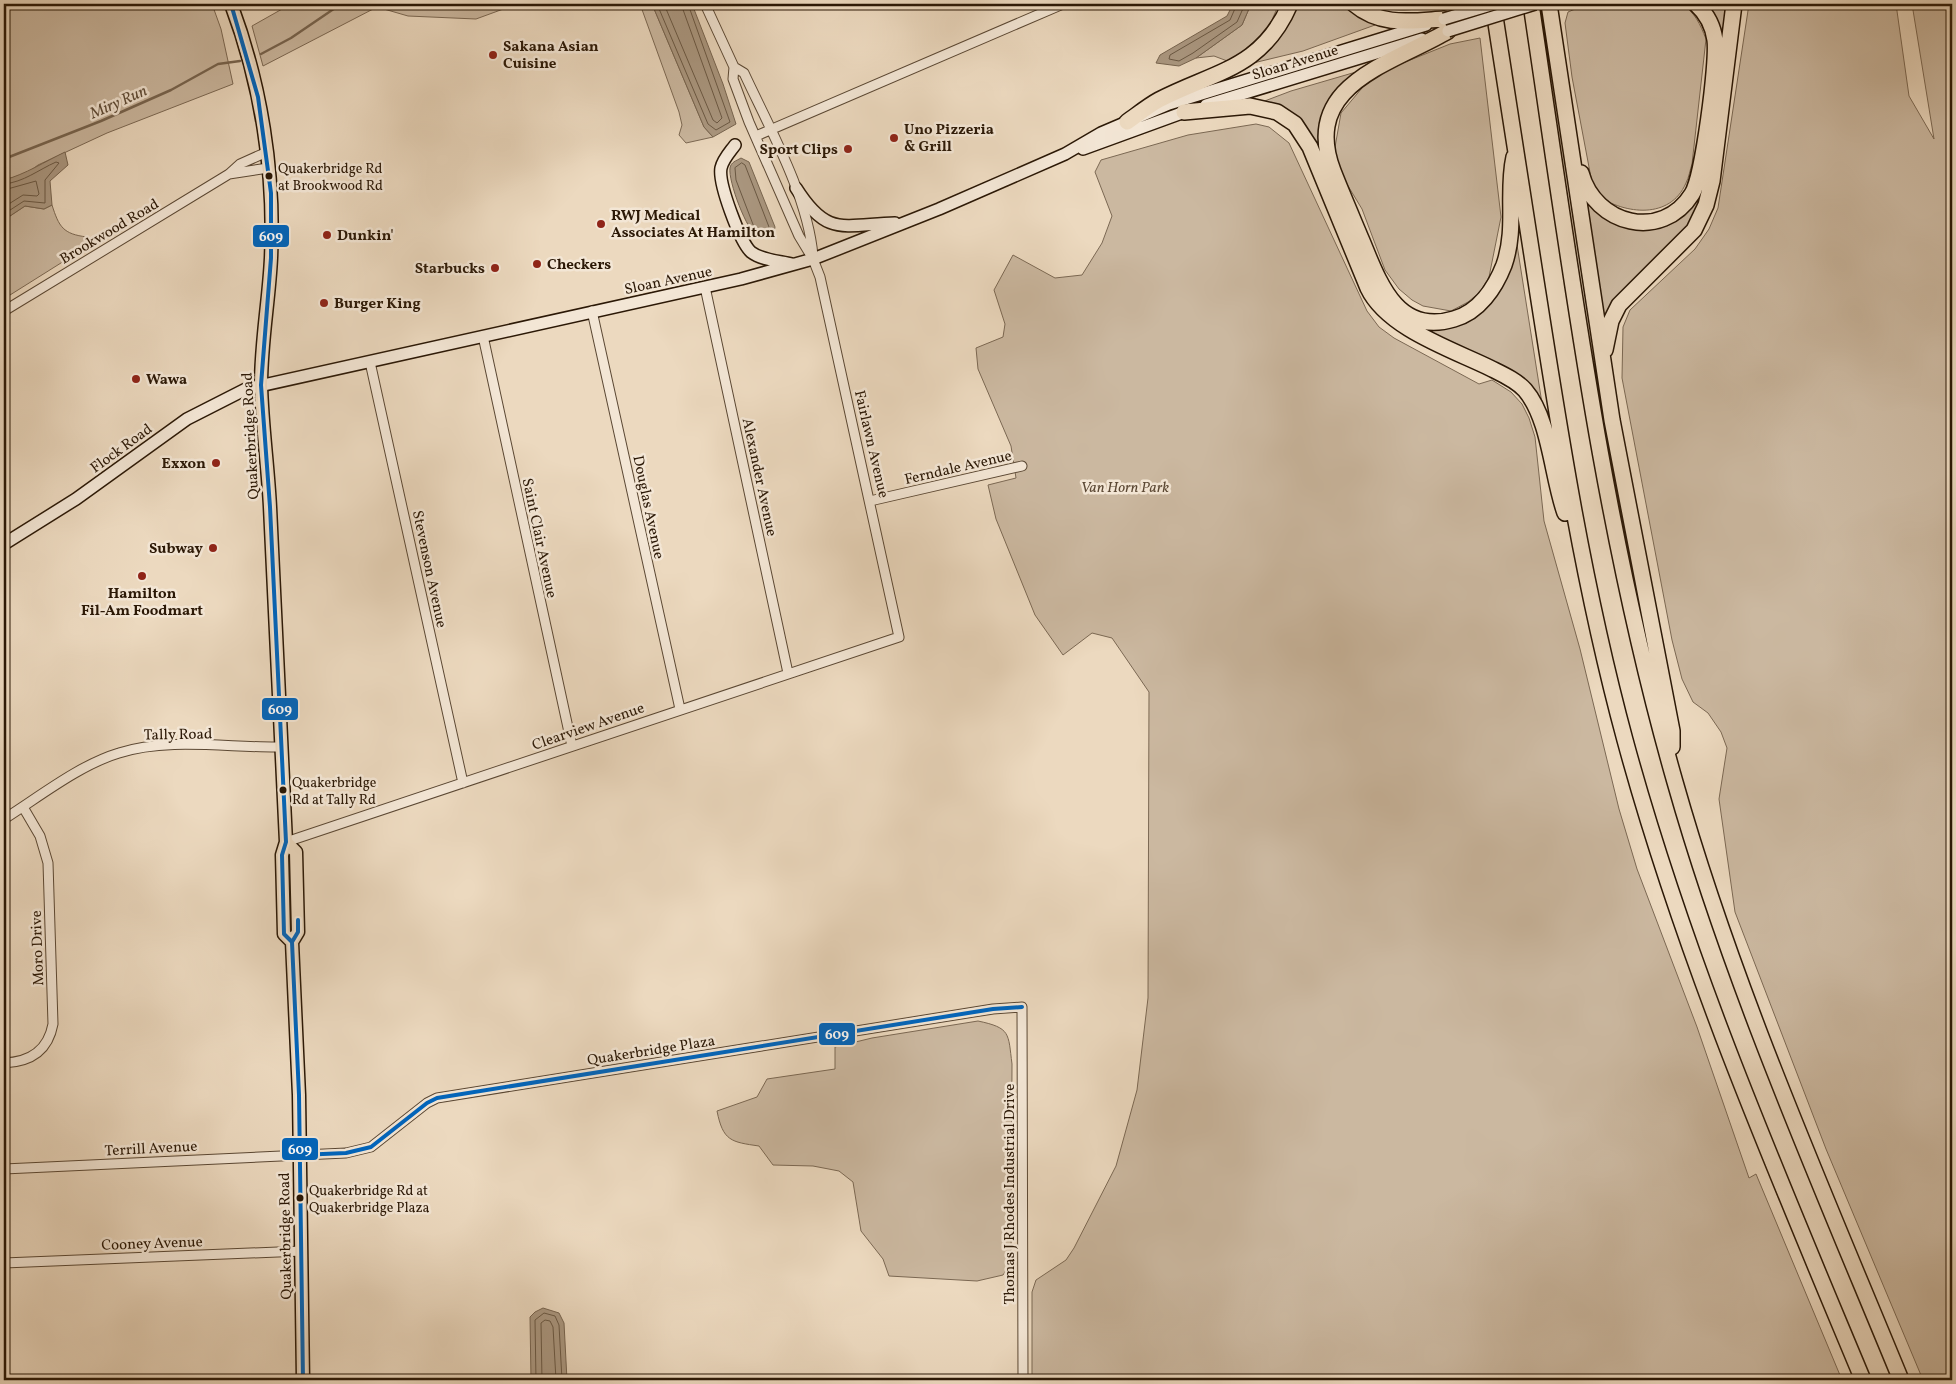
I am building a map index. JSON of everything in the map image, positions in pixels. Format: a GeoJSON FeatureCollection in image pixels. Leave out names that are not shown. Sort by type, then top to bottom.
{"type":"FeatureCollection","features":[{"type":"Feature","properties":{"kind":"highway"},"geometry":{"type":"LineString","coordinates":[[1127,122],[1157,101],[1246,60],[1269,40],[1290,4]]}},
{"type":"Feature","properties":{"kind":"highway"},"geometry":{"type":"LineString","coordinates":[[1354,4],[1369,14],[1386,20],[1446,25]]}},
{"type":"Feature","properties":{"kind":"highway"},"geometry":{"type":"LineString","coordinates":[[1486,4],[1497,31]]}},
{"type":"Feature","properties":{"kind":"highway"},"geometry":{"type":"LineString","coordinates":[[1493,4],[1558,425],[1582,561],[1625,740],[1678,916],[1738,1080],[1862,1380]]}},
{"type":"Feature","properties":{"kind":"highway"},"geometry":{"type":"LineString","coordinates":[[1530,4],[1609,504],[1639,646],[1674,778],[1714,909],[1748,1005],[1901,1380]]}},
{"type":"Feature","properties":{"kind":"highway"},"geometry":{"type":"LineString","coordinates":[[1549,4],[1566,113],[1570,152],[1623,479],[1672,731],[1674,778]]}},
{"type":"Feature","properties":{"kind":"highway"},"geometry":{"type":"LineString","coordinates":[[1566,113],[1584,183],[1598,206],[1618,218],[1640,222],[1661,218],[1678,210],[1692,194],[1700,176],[1716,54],[1712,29],[1696,4]]}},
{"type":"Feature","properties":{"kind":"highway"},"geometry":{"type":"LineString","coordinates":[[1603,359],[1612,321],[1619,305],[1688,238],[1706,205],[1712,181],[1734,4]]}},
{"type":"Feature","properties":{"kind":"highway"},"geometry":{"type":"LineString","coordinates":[[1446,25],[1360,77],[1336,103],[1326,126],[1325,144],[1333,171],[1380,286],[1400,310],[1425,320],[1453,320],[1469,313],[1491,291],[1501,271],[1509,246],[1512,212],[1510,176],[1516,148]]}},
{"type":"Feature","properties":{"kind":"highway"},"geometry":{"type":"LineString","coordinates":[[1184,112],[1235,106],[1255,107],[1276,112],[1300,129],[1310,147],[1368,288],[1381,309],[1399,324],[1508,377],[1523,388],[1529,396],[1542,428],[1562,504],[1582,561]]}},
{"type":"Feature","properties":{"kind":"main road","name":"Quakerbridge Road"},"geometry":{"type":"LineString","coordinates":[[231,4],[256,87],[268,168],[271,259],[262,385],[269,487],[286,842],[282,855],[284,934],[292,942],[300,1155],[303,1380]]}},
{"type":"Feature","properties":{"kind":"main road","name":"Sloan Avenue"},"geometry":{"type":"LineString","coordinates":[[1065,154],[1106,142],[1184,112],[1446,25],[1493,4]]}},
{"type":"Feature","properties":{"kind":"main road","name":"Sloan Avenue"},"geometry":{"type":"LineString","coordinates":[[262,385],[705,287],[794,265],[814,259],[903,223],[1065,154],[1127,122],[1184,99],[1446,25],[1535,4]]}},
{"type":"Feature","properties":{"kind":"main road"},"geometry":{"type":"LineString","coordinates":[[735,145],[724,160],[720,175],[744,241],[750,251],[757,256],[794,265]]}},
{"type":"Feature","properties":{"kind":"main road"},"geometry":{"type":"LineString","coordinates":[[796,188],[811,211],[829,224],[903,223]]}},
{"type":"Feature","properties":{"kind":"main road","name":"Flock Road"},"geometry":{"type":"LineString","coordinates":[[4,544],[76,499],[187,419],[246,389],[262,385]]}},
{"type":"Feature","properties":{"kind":"street","name":"Fairlawn Avenue"},"geometry":{"type":"LineString","coordinates":[[705,4],[734,67],[733,79],[756,136],[799,236],[814,259]]}},
{"type":"Feature","properties":{"kind":"street"},"geometry":{"type":"LineString","coordinates":[[756,136],[1063,4]]}},
{"type":"Feature","properties":{"kind":"street","name":"Fairlawn Avenue"},"geometry":{"type":"LineString","coordinates":[[734,67],[744,73],[771,130],[796,188],[811,231],[814,259],[822,284],[899,637]]}},
{"type":"Feature","properties":{"kind":"street","name":"Brookwood Road"},"geometry":{"type":"LineString","coordinates":[[4,311],[229,174],[240,164],[267,152]]}},
{"type":"Feature","properties":{"kind":"street","name":"Brookwood Road"},"geometry":{"type":"LineString","coordinates":[[229,174],[268,168]]}},
{"type":"Feature","properties":{"kind":"street","name":"Alexander Avenue"},"geometry":{"type":"LineString","coordinates":[[705,287],[788,673]]}},
{"type":"Feature","properties":{"kind":"street","name":"Douglas Avenue"},"geometry":{"type":"LineString","coordinates":[[592,311],[680,709]]}},
{"type":"Feature","properties":{"kind":"street","name":"Saint Clair Avenue"},"geometry":{"type":"LineString","coordinates":[[483,336],[572,746]]}},
{"type":"Feature","properties":{"kind":"street","name":"Stevenson Avenue"},"geometry":{"type":"LineString","coordinates":[[370,362],[463,782]]}},
{"type":"Feature","properties":{"kind":"street","name":"Ferndale Avenue"},"geometry":{"type":"LineString","coordinates":[[870,501],[1022,466]]}},
{"type":"Feature","properties":{"kind":"street","name":"Clearview Avenue"},"geometry":{"type":"LineString","coordinates":[[286,842],[899,637]]}},
{"type":"Feature","properties":{"kind":"street","name":"Tally Road"},"geometry":{"type":"LineString","coordinates":[[4,819],[102,760],[134,749],[199,745],[282,747]]}},
{"type":"Feature","properties":{"kind":"street","name":"Moro Drive"},"geometry":{"type":"LineString","coordinates":[[4,1063],[19,1063],[35,1056],[48,1042],[53,1024],[48,863],[40,836],[23,807]]}},
{"type":"Feature","properties":{"kind":"street","name":"Quakerbridge Plaza"},"geometry":{"type":"LineString","coordinates":[[300,1155],[346,1153],[371,1147],[427,1103],[437,1098],[964,1013],[1022,1007]]}},
{"type":"Feature","properties":{"kind":"street","name":"Thomas J Rhodes Industrial Drive"},"geometry":{"type":"LineString","coordinates":[[1022,1007],[1023,1380]]}},
{"type":"Feature","properties":{"kind":"street","name":"Terrill Avenue"},"geometry":{"type":"LineString","coordinates":[[4,1169],[300,1155]]}},
{"type":"Feature","properties":{"kind":"street","name":"Cooney Avenue"},"geometry":{"type":"LineString","coordinates":[[4,1264],[302,1251]]}},
{"type":"Feature","properties":{"kind":"green space"},"geometry":{"type":"Polygon","coordinates":[[[4,4],[212,4],[221,29],[233,84],[107,133],[38,165],[26,174],[4,180],[4,4]]]}},
{"type":"Feature","properties":{"kind":"green space"},"geometry":{"type":"Polygon","coordinates":[[[291,4],[517,4],[476,19],[408,16],[377,7],[263,66],[252,26],[291,4]]]}},
{"type":"Feature","properties":{"kind":"green space"},"geometry":{"type":"Polygon","coordinates":[[[640,4],[652,4],[704,127],[713,137],[686,143],[679,135],[682,125],[679,112],[640,4]]]}},
{"type":"Feature","properties":{"kind":"green space"},"geometry":{"type":"Polygon","coordinates":[[[1251,4],[1279,4],[1267,31],[1230,62],[1214,56],[1196,58],[1242,25],[1251,4]]]}},
{"type":"Feature","properties":{"kind":"green space"},"geometry":{"type":"Polygon","coordinates":[[[1296,4],[1348,4],[1375,25],[1303,51],[1249,64],[1296,4]]]}},
{"type":"Feature","properties":{"kind":"green space"},"geometry":{"type":"Polygon","coordinates":[[[1374,4],[1431,4],[1410,10],[1395,10],[1374,4]]]}},
{"type":"Feature","properties":{"kind":"green space"},"geometry":{"type":"Polygon","coordinates":[[[1587,4],[1681,4],[1686,7],[1699,23],[1706,39],[1689,176],[1679,195],[1669,203],[1658,208],[1633,210],[1621,207],[1598,196],[1592,183],[1572,77],[1565,23],[1568,12],[1587,4]]]}},
{"type":"Feature","properties":{"kind":"green space"},"geometry":{"type":"Polygon","coordinates":[[[1702,4],[1729,4],[1722,39],[1702,4]]]}},
{"type":"Feature","properties":{"kind":"green space"},"geometry":{"type":"Polygon","coordinates":[[[1749,4],[1896,4],[1909,96],[1934,139],[1912,4],[1952,4],[1952,1380],[1923,1380],[1826,1149],[1735,912],[1719,799],[1727,748],[1721,732],[1708,713],[1693,702],[1682,679],[1672,640],[1622,378],[1623,327],[1630,310],[1695,249],[1709,229],[1718,208],[1749,4]]]}},
{"type":"Feature","properties":{"kind":"green space"},"geometry":{"type":"Polygon","coordinates":[[[1480,38],[1501,217],[1489,277],[1480,292],[1468,302],[1451,311],[1423,306],[1399,289],[1385,270],[1362,209],[1345,181],[1334,153],[1341,113],[1373,75],[1450,44],[1480,38]]]}},
{"type":"Feature","properties":{"kind":"green space"},"geometry":{"type":"Polygon","coordinates":[[[1356,72],[1330,103],[1317,148],[1262,102],[1291,91],[1356,72]]]}},
{"type":"Feature","properties":{"kind":"green space","name":"Van Horn Park"},"geometry":{"type":"Polygon","coordinates":[[[1256,124],[1269,127],[1289,143],[1367,311],[1379,327],[1394,338],[1479,384],[1492,380],[1511,392],[1522,404],[1529,418],[1535,437],[1544,521],[1580,649],[1619,809],[1637,869],[1697,1027],[1749,1178],[1756,1174],[1842,1380],[1032,1380],[1032,1292],[1036,1280],[1066,1260],[1074,1248],[1116,1166],[1137,1090],[1148,998],[1149,692],[1112,638],[1092,633],[1063,655],[1035,615],[996,519],[988,485],[1016,478],[1011,446],[978,369],[976,348],[1003,337],[1005,324],[994,290],[1013,255],[1055,278],[1082,275],[1102,243],[1112,216],[1095,172],[1101,160],[1188,135],[1256,124]]]}},
{"type":"Feature","properties":{"kind":"green space"},"geometry":{"type":"Polygon","coordinates":[[[1581,190],[1600,214],[1627,226],[1647,226],[1701,190],[1704,192],[1686,231],[1630,283],[1611,306],[1605,320],[1581,190]]]}},
{"type":"Feature","properties":{"kind":"green space"},"geometry":{"type":"Polygon","coordinates":[[[52,205],[57,219],[63,228],[72,234],[87,237],[88,246],[10,295],[4,280],[4,220],[25,206],[44,209],[52,205]]]}},
{"type":"Feature","properties":{"kind":"green space"},"geometry":{"type":"Polygon","coordinates":[[[1517,245],[1544,416],[1512,374],[1423,328],[1440,326],[1506,278],[1517,245]]]}},
{"type":"Feature","properties":{"kind":"green space"},"geometry":{"type":"Polygon","coordinates":[[[978,1021],[997,1026],[1006,1034],[1010,1045],[1012,1064],[1011,1263],[1003,1275],[977,1281],[889,1276],[883,1259],[861,1231],[853,1182],[839,1171],[813,1166],[773,1165],[759,1146],[735,1141],[722,1129],[717,1111],[757,1097],[767,1079],[835,1069],[835,1047],[872,1038],[978,1021]]]}},
{"type":"Feature","properties":{"kind":"water"},"geometry":{"type":"Polygon","coordinates":[[[652,4],[692,4],[723,84],[736,124],[713,137],[704,127],[652,4]]]}},
{"type":"Feature","properties":{"kind":"water"},"geometry":{"type":"Polygon","coordinates":[[[1233,4],[1251,4],[1242,25],[1196,58],[1179,66],[1156,63],[1160,55],[1227,16],[1233,4]]]}},
{"type":"Feature","properties":{"kind":"water"},"geometry":{"type":"Polygon","coordinates":[[[65,152],[68,165],[50,181],[52,205],[44,209],[25,206],[4,220],[4,180],[65,152]]]}},
{"type":"Feature","properties":{"kind":"water"},"geometry":{"type":"Polygon","coordinates":[[[741,158],[749,162],[775,227],[774,232],[758,237],[744,216],[735,194],[730,174],[731,164],[741,158]]]}},
{"type":"Feature","properties":{"kind":"water"},"geometry":{"type":"Polygon","coordinates":[[[543,1308],[559,1313],[564,1323],[567,1380],[531,1380],[530,1317],[543,1308]]]}},
{"type":"Feature","properties":{"kind":"waterway","name":"Miry Run"},"geometry":{"type":"LineString","coordinates":[[261,54],[291,38],[341,4]]}},
{"type":"Feature","properties":{"kind":"waterway","name":"Miry Run"},"geometry":{"type":"LineString","coordinates":[[4,159],[101,121],[171,90],[218,64],[240,61]]}},
{"type":"Feature","properties":{"kind":"transit line","name":"609"},"geometry":{"type":"LineString","coordinates":[[231,4],[258,97],[271,193],[271,258],[261,385],[270,507],[286,842],[282,855],[284,934],[292,942]]}},
{"type":"Feature","properties":{"kind":"transit line","name":"609"},"geometry":{"type":"LineString","coordinates":[[298,920],[298,932],[292,942],[299,1095],[303,1380]]}},
{"type":"Feature","properties":{"kind":"transit line","name":"609"},"geometry":{"type":"LineString","coordinates":[[300,1155],[346,1153],[371,1147],[427,1103],[437,1098],[993,1009],[1022,1007]]}},
{"type":"Feature","properties":{"kind":"place","name":"Sakana Asian Cuisine"},"geometry":{"type":"Point","coordinates":[493,55]}},
{"type":"Feature","properties":{"kind":"place","name":"Uno Pizzeria & Grill"},"geometry":{"type":"Point","coordinates":[894,138]}},
{"type":"Feature","properties":{"kind":"place","name":"Sport Clips"},"geometry":{"type":"Point","coordinates":[848,149]}},
{"type":"Feature","properties":{"kind":"place","name":"Quakerbridge Rd at Brookwood Rd"},"geometry":{"type":"Point","coordinates":[269,176]}},
{"type":"Feature","properties":{"kind":"place","name":"RWJ Medical Associates At Hamilton"},"geometry":{"type":"Point","coordinates":[601,224]}},
{"type":"Feature","properties":{"kind":"place","name":"Dunkin'"},"geometry":{"type":"Point","coordinates":[327,235]}},
{"type":"Feature","properties":{"kind":"place","name":"Checkers"},"geometry":{"type":"Point","coordinates":[537,264]}},
{"type":"Feature","properties":{"kind":"place","name":"Starbucks"},"geometry":{"type":"Point","coordinates":[495,268]}},
{"type":"Feature","properties":{"kind":"place","name":"Burger King"},"geometry":{"type":"Point","coordinates":[324,303]}},
{"type":"Feature","properties":{"kind":"place","name":"Wawa"},"geometry":{"type":"Point","coordinates":[136,379]}},
{"type":"Feature","properties":{"kind":"place","name":"Exxon"},"geometry":{"type":"Point","coordinates":[216,463]}},
{"type":"Feature","properties":{"kind":"place","name":"Subway"},"geometry":{"type":"Point","coordinates":[213,548]}},
{"type":"Feature","properties":{"kind":"place","name":"Hamilton Fil-Am Foodmart"},"geometry":{"type":"Point","coordinates":[142,576]}},
{"type":"Feature","properties":{"kind":"place","name":"Quakerbridge Rd at Tally Rd"},"geometry":{"type":"Point","coordinates":[283,790]}},
{"type":"Feature","properties":{"kind":"place","name":"Quakerbridge Rd at Quakerbridge Plaza"},"geometry":{"type":"Point","coordinates":[300,1198]}}]}
